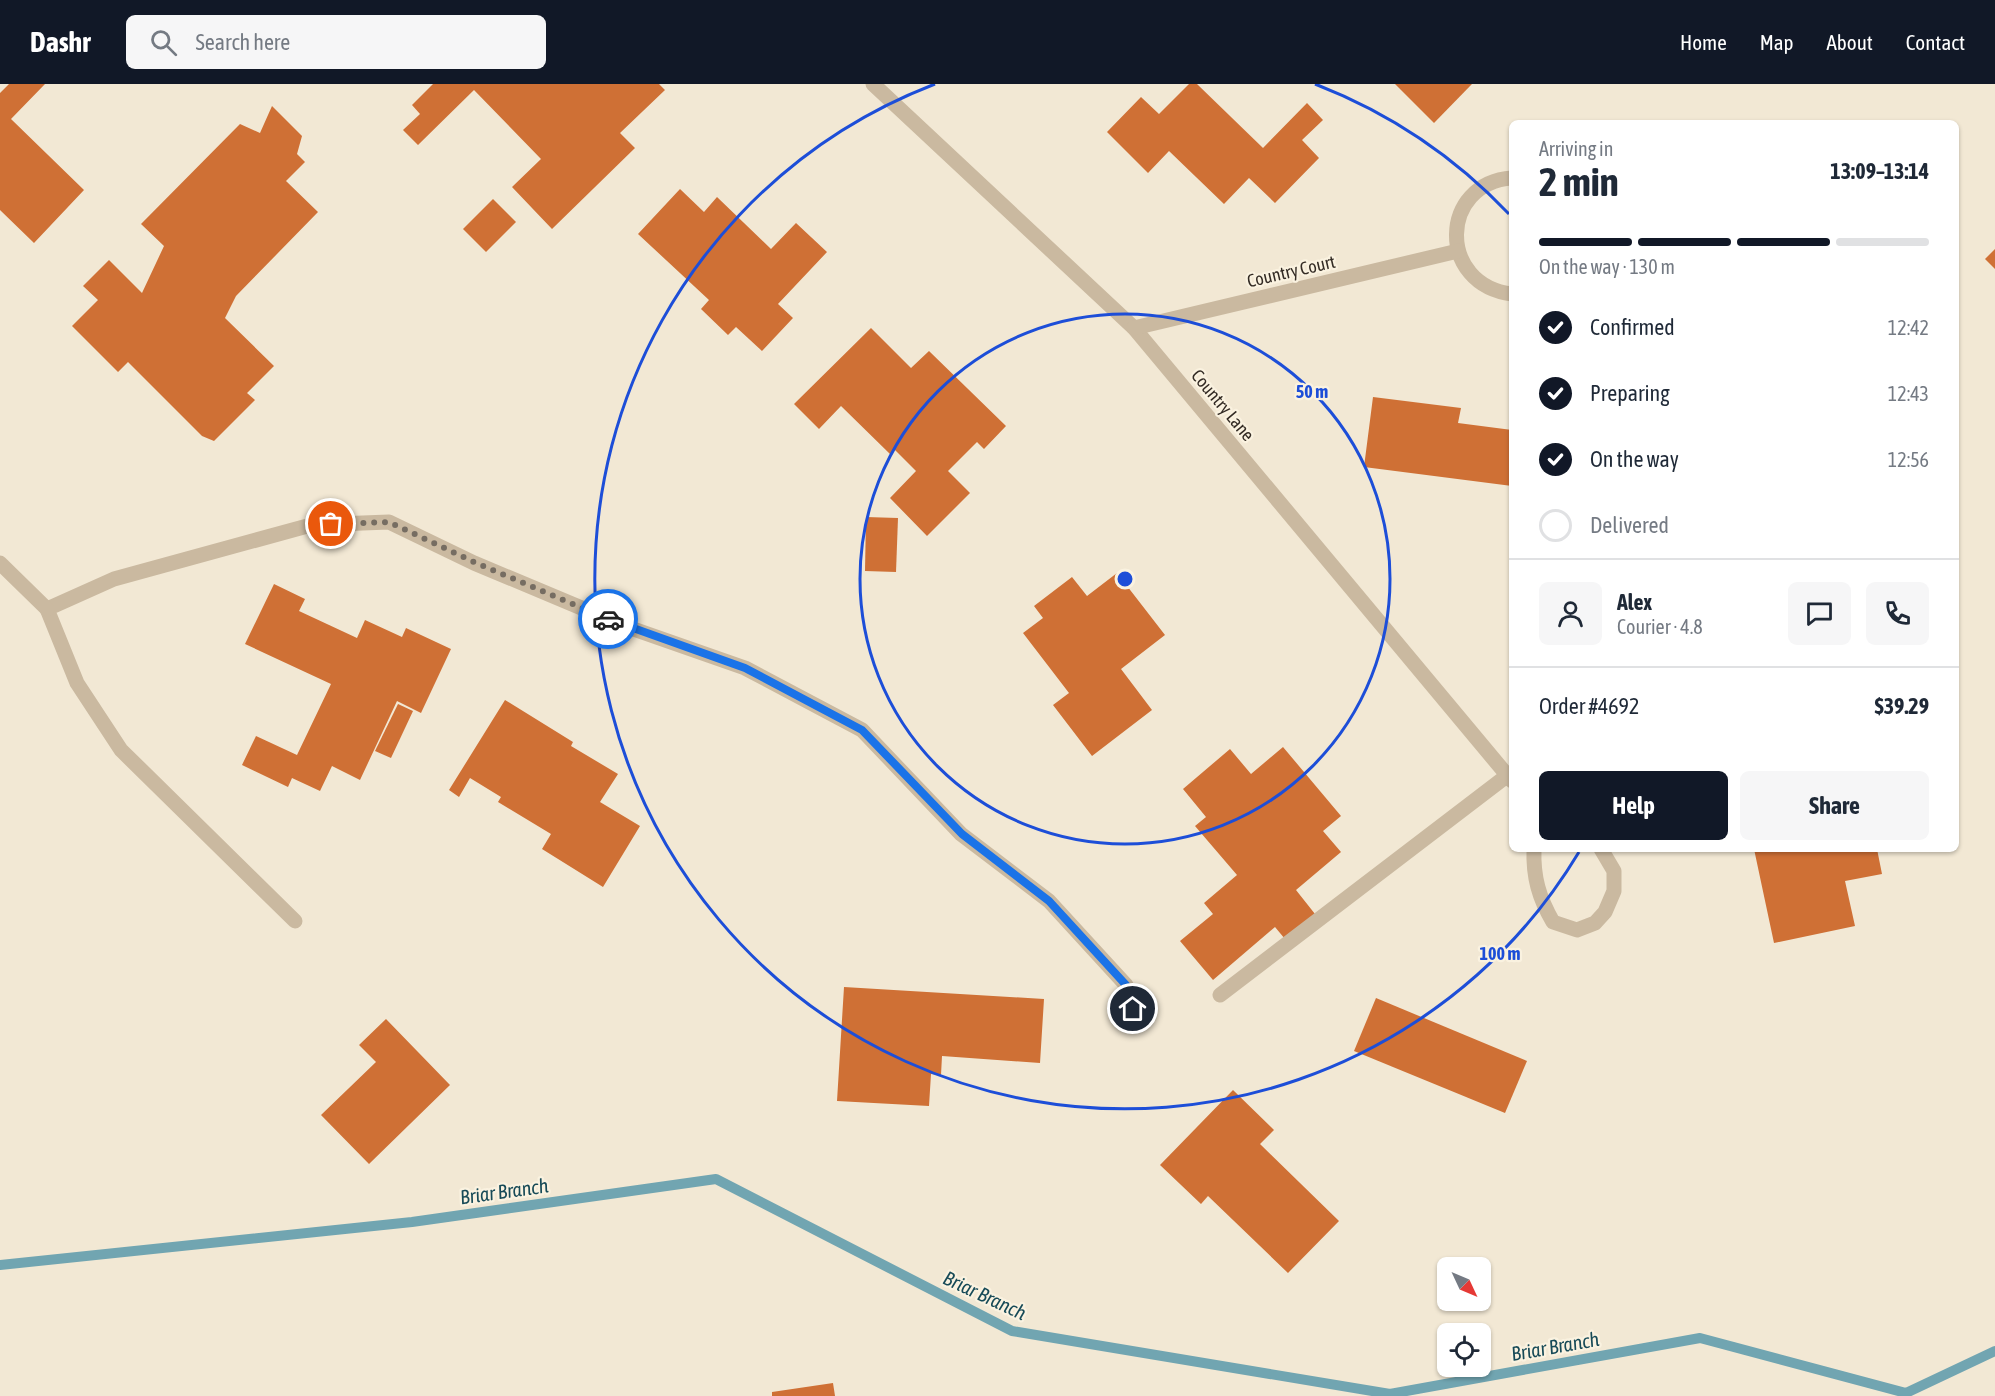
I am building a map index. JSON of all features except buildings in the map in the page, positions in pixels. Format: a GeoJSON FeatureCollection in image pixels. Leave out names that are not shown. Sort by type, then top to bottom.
{"type":"FeatureCollection","features":[{"type":"Feature","properties":{"kind":"street","name":"Country Lane"},"geometry":{"type":"LineString","coordinates":[[873,84],[1134,328],[1509,777]]}},
{"type":"Feature","properties":{"kind":"street"},"geometry":{"type":"LineString","coordinates":[[1509,178],[1500,178],[1483,186],[1469,198],[1458,224],[1458,251],[1466,269],[1480,283],[1498,292],[1509,294]]}},
{"type":"Feature","properties":{"kind":"street","name":"Country Court"},"geometry":{"type":"LineString","coordinates":[[1134,328],[1458,251]]}},
{"type":"Feature","properties":{"kind":"street"},"geometry":{"type":"LineString","coordinates":[[47,609],[114,579],[311,525],[389,522],[474,562],[622,625],[745,668],[862,730],[962,834],[1049,901],[1126,985],[1133,1009]]}},
{"type":"Feature","properties":{"kind":"street"},"geometry":{"type":"LineString","coordinates":[[0,563],[47,609],[77,683],[121,750],[295,921]]}},
{"type":"Feature","properties":{"kind":"street"},"geometry":{"type":"LineString","coordinates":[[1220,995],[1509,779]]}},
{"type":"Feature","properties":{"kind":"street"},"geometry":{"type":"LineString","coordinates":[[1533,852],[1533,873],[1541,901],[1553,922],[1577,930],[1595,923],[1605,912],[1614,891],[1614,871],[1603,852]]}},
{"type":"Feature","properties":{"kind":"waterway","name":"Briar Branch"},"geometry":{"type":"LineString","coordinates":[[0,1265],[412,1222],[716,1179],[1012,1331],[1390,1394],[1700,1338],[1906,1393],[1995,1351]]}},
{"type":"Feature","properties":{"kind":"way so far"},"geometry":{"type":"LineString","coordinates":[[331,524],[389,522],[474,562],[608,619]]}},
{"type":"Feature","properties":{"kind":"route"},"geometry":{"type":"LineString","coordinates":[[608,619],[745,668],[862,730],[962,834],[1049,901],[1126,985],[1133,1009]]}}]}
